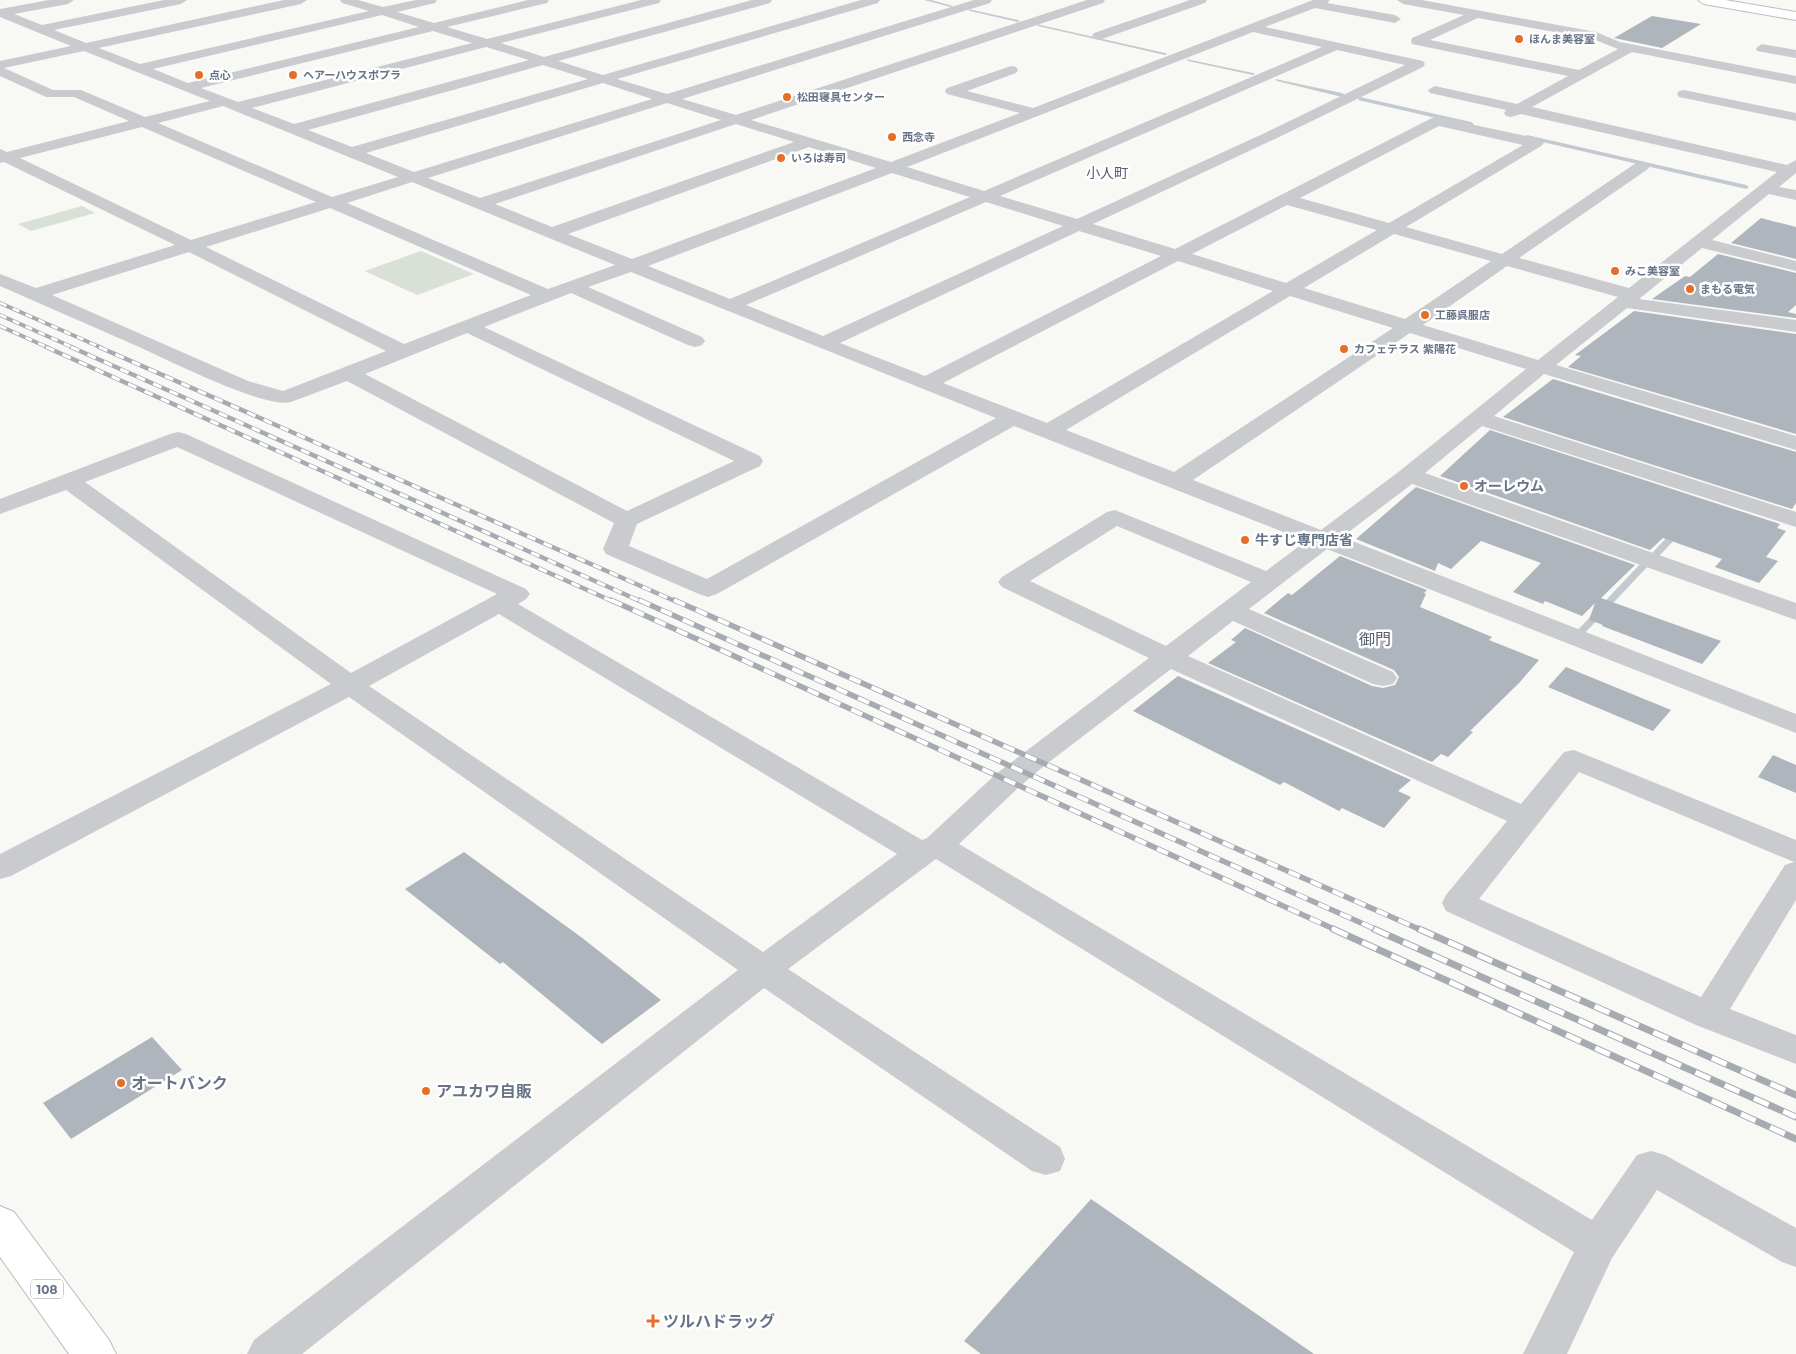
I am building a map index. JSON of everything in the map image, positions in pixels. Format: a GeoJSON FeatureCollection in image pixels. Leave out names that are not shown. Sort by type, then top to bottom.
{"type":"FeatureCollection","features":[{"type":"Feature","properties":{"kind":"main road"},"geometry":{"type":"LineString","coordinates":[[1704,0],[1796,16]]}},
{"type":"Feature","properties":{"kind":"main road","name":"108"},"geometry":{"type":"LineString","coordinates":[[0,1224],[94,1354]]}},
{"type":"Feature","properties":{"kind":"street"},"geometry":{"type":"LineString","coordinates":[[0,13],[68,0]]}},
{"type":"Feature","properties":{"kind":"street"},"geometry":{"type":"LineString","coordinates":[[40,29],[180,0]]}},
{"type":"Feature","properties":{"kind":"street"},"geometry":{"type":"LineString","coordinates":[[0,65],[301,0]]}},
{"type":"Feature","properties":{"kind":"street"},"geometry":{"type":"LineString","coordinates":[[346,0],[1541,367],[1796,443]]}},
{"type":"Feature","properties":{"kind":"street"},"geometry":{"type":"LineString","coordinates":[[138,68],[431,0]]}},
{"type":"Feature","properties":{"kind":"street"},"geometry":{"type":"LineString","coordinates":[[188,87],[543,0]]}},
{"type":"Feature","properties":{"kind":"street"},"geometry":{"type":"LineString","coordinates":[[2,157],[143,122],[230,104],[486,43],[654,0]]}},
{"type":"Feature","properties":{"kind":"street"},"geometry":{"type":"LineString","coordinates":[[294,129],[766,0]]}},
{"type":"Feature","properties":{"kind":"street"},"geometry":{"type":"LineString","coordinates":[[351,152],[874,0]]}},
{"type":"Feature","properties":{"kind":"street"},"geometry":{"type":"LineString","coordinates":[[35,294],[986,0]]}},
{"type":"Feature","properties":{"kind":"street"},"geometry":{"type":"LineString","coordinates":[[480,204],[1099,0]]}},
{"type":"Feature","properties":{"kind":"street"},"geometry":{"type":"LineString","coordinates":[[1098,36],[1201,0]]}},
{"type":"Feature","properties":{"kind":"street"},"geometry":{"type":"LineString","coordinates":[[1403,0],[1596,36],[1630,48],[1796,80]]}},
{"type":"Feature","properties":{"kind":"street"},"geometry":{"type":"LineString","coordinates":[[0,279],[241,385],[284,398],[547,295],[633,265],[893,167],[1319,2],[1396,19]]}},
{"type":"Feature","properties":{"kind":"street"},"geometry":{"type":"LineString","coordinates":[[0,13],[823,342],[1796,724]]}},
{"type":"Feature","properties":{"kind":"street"},"geometry":{"type":"LineString","coordinates":[[1476,14],[1417,41],[1581,74]]}},
{"type":"Feature","properties":{"kind":"street"},"geometry":{"type":"LineString","coordinates":[[823,342],[1079,225],[1418,64],[1251,28]]}},
{"type":"Feature","properties":{"kind":"street"},"geometry":{"type":"LineString","coordinates":[[731,305],[988,197],[1336,46]]}},
{"type":"Feature","properties":{"kind":"street"},"geometry":{"type":"LineString","coordinates":[[1480,130],[1630,48]]}},
{"type":"Feature","properties":{"kind":"street"},"geometry":{"type":"LineString","coordinates":[[1762,48],[1796,54]]}},
{"type":"Feature","properties":{"kind":"street"},"geometry":{"type":"LineString","coordinates":[[1011,70],[952,91],[1033,112]]}},
{"type":"Feature","properties":{"kind":"street"},"geometry":{"type":"LineString","coordinates":[[0,71],[51,94],[76,93],[547,295]]}},
{"type":"Feature","properties":{"kind":"street"},"geometry":{"type":"LineString","coordinates":[[1435,90],[1793,168]]}},
{"type":"Feature","properties":{"kind":"street"},"geometry":{"type":"LineString","coordinates":[[1684,94],[1796,117]]}},
{"type":"Feature","properties":{"kind":"street"},"geometry":{"type":"LineString","coordinates":[[927,383],[1438,121],[1536,143],[1048,431]]}},
{"type":"Feature","properties":{"kind":"street"},"geometry":{"type":"LineString","coordinates":[[553,234],[809,142]]}},
{"type":"Feature","properties":{"kind":"street"},"geometry":{"type":"LineString","coordinates":[[2,157],[190,246],[402,351]]}},
{"type":"Feature","properties":{"kind":"street"},"geometry":{"type":"LineString","coordinates":[[1176,481],[1408,326],[1642,166]]}},
{"type":"Feature","properties":{"kind":"street"},"geometry":{"type":"LineString","coordinates":[[269,1354],[763,970],[929,850],[1034,758],[1409,475],[1627,298],[1793,168]]}},
{"type":"Feature","properties":{"kind":"street"},"geometry":{"type":"LineString","coordinates":[[1766,188],[1796,195]]}},
{"type":"Feature","properties":{"kind":"street"},"geometry":{"type":"LineString","coordinates":[[1285,199],[1504,259],[1627,298],[1796,326]]}},
{"type":"Feature","properties":{"kind":"street"},"geometry":{"type":"LineString","coordinates":[[1698,242],[1796,266]]}},
{"type":"Feature","properties":{"kind":"street"},"geometry":{"type":"LineString","coordinates":[[573,287],[695,341]]}},
{"type":"Feature","properties":{"kind":"street"},"geometry":{"type":"LineString","coordinates":[[467,326],[752,461],[627,520],[615,549],[708,590],[1014,417]]}},
{"type":"Feature","properties":{"kind":"street"},"geometry":{"type":"LineString","coordinates":[[348,372],[627,520]]}},
{"type":"Feature","properties":{"kind":"street"},"geometry":{"type":"LineString","coordinates":[[1479,418],[1796,520]]}},
{"type":"Feature","properties":{"kind":"street"},"geometry":{"type":"LineString","coordinates":[[0,507],[178,439],[517,594],[350,685],[0,868]]}},
{"type":"Feature","properties":{"kind":"street"},"geometry":{"type":"LineString","coordinates":[[1409,475],[1796,612]]}},
{"type":"Feature","properties":{"kind":"street"},"geometry":{"type":"LineString","coordinates":[[68,481],[350,685],[763,970],[1046,1159]]}},
{"type":"Feature","properties":{"kind":"street"},"geometry":{"type":"LineString","coordinates":[[1269,581],[1115,517],[1011,582],[1168,657],[1526,818]]}},
{"type":"Feature","properties":{"kind":"street"},"geometry":{"type":"LineString","coordinates":[[500,604],[929,850],[1598,1245]]}},
{"type":"Feature","properties":{"kind":"street"},"geometry":{"type":"LineString","coordinates":[[1231,610],[1383,678]]}},
{"type":"Feature","properties":{"kind":"street"},"geometry":{"type":"LineString","coordinates":[[1796,852],[1574,759],[1458,902],[1708,1015],[1796,1050]]}},
{"type":"Feature","properties":{"kind":"street"},"geometry":{"type":"LineString","coordinates":[[1708,1015],[1796,873]]}},
{"type":"Feature","properties":{"kind":"street"},"geometry":{"type":"LineString","coordinates":[[1547,1353],[1598,1245],[1650,1166],[1796,1249]]}},
{"type":"Feature","properties":{"kind":"shaded area"},"geometry":{"type":"Polygon","coordinates":[[[82,206],[95,213],[31,231],[18,224],[82,206]]]}},
{"type":"Feature","properties":{"kind":"shaded area"},"geometry":{"type":"Polygon","coordinates":[[[421,251],[474,274],[417,295],[365,271],[421,251]]]}},
{"type":"Feature","properties":{"kind":"building"},"geometry":{"type":"Polygon","coordinates":[[[1652,16],[1701,24],[1662,48],[1614,38],[1652,16]]]}},
{"type":"Feature","properties":{"kind":"building"},"geometry":{"type":"Polygon","coordinates":[[[1761,218],[1796,227],[1796,259],[1731,243],[1761,218]]]}},
{"type":"Feature","properties":{"kind":"building"},"geometry":{"type":"Polygon","coordinates":[[[1718,254],[1796,273],[1796,305],[1788,312],[1796,314],[1796,318],[1652,299],[1685,276],[1690,277],[1718,254]]]}},
{"type":"Feature","properties":{"kind":"building"},"geometry":{"type":"Polygon","coordinates":[[[1634,311],[1796,334],[1796,434],[1568,367],[1581,356],[1575,355],[1634,311]]]}},
{"type":"Feature","properties":{"kind":"building"},"geometry":{"type":"Polygon","coordinates":[[[1553,379],[1796,452],[1796,503],[1792,509],[1503,417],[1553,379]]]}},
{"type":"Feature","properties":{"kind":"building"},"geometry":{"type":"Polygon","coordinates":[[[1490,430],[1780,524],[1777,528],[1786,531],[1766,557],[1778,561],[1759,583],[1715,567],[1722,559],[1663,538],[1650,550],[1440,476],[1490,430]]]}},
{"type":"Feature","properties":{"kind":"building"},"geometry":{"type":"Polygon","coordinates":[[[1416,487],[1635,565],[1601,598],[1721,641],[1702,664],[1589,620],[1595,603],[1582,616],[1545,601],[1543,604],[1513,592],[1541,563],[1481,541],[1451,569],[1438,563],[1435,571],[1356,539],[1416,487]]]}},
{"type":"Feature","properties":{"kind":"building"},"geometry":{"type":"Polygon","coordinates":[[[1340,556],[1427,590],[1424,593],[1426,594],[1420,607],[1492,637],[1489,640],[1539,660],[1520,682],[1470,731],[1473,732],[1448,757],[1441,754],[1432,762],[1208,663],[1236,642],[1231,640],[1245,628],[1372,686],[1383,688],[1395,685],[1399,677],[1394,670],[1264,613],[1288,593],[1292,595],[1340,556]]]}},
{"type":"Feature","properties":{"kind":"building"},"geometry":{"type":"Polygon","coordinates":[[[1566,667],[1671,710],[1653,731],[1548,687],[1566,667]]]}},
{"type":"Feature","properties":{"kind":"building"},"geometry":{"type":"Polygon","coordinates":[[[1178,676],[1411,780],[1398,791],[1411,797],[1384,828],[1342,808],[1339,811],[1284,782],[1280,785],[1133,711],[1178,676]]]}},
{"type":"Feature","properties":{"kind":"building"},"geometry":{"type":"Polygon","coordinates":[[[1773,755],[1796,765],[1796,793],[1758,777],[1773,755]]]}},
{"type":"Feature","properties":{"kind":"building"},"geometry":{"type":"Polygon","coordinates":[[[464,852],[581,937],[661,1000],[602,1044],[503,962],[500,964],[405,889],[464,852]]]}},
{"type":"Feature","properties":{"kind":"building"},"geometry":{"type":"Polygon","coordinates":[[[152,1037],[182,1070],[71,1139],[43,1103],[152,1037]]]}},
{"type":"Feature","properties":{"kind":"building"},"geometry":{"type":"Polygon","coordinates":[[[1091,1199],[1314,1354],[981,1354],[964,1341],[1091,1199]]]}},
{"type":"Feature","properties":{"kind":"waterway"},"geometry":{"type":"LineString","coordinates":[[926,0],[951,6]]}},
{"type":"Feature","properties":{"kind":"waterway"},"geometry":{"type":"LineString","coordinates":[[970,10],[1018,21]]}},
{"type":"Feature","properties":{"kind":"waterway"},"geometry":{"type":"LineString","coordinates":[[1038,25],[1165,54]]}},
{"type":"Feature","properties":{"kind":"waterway"},"geometry":{"type":"LineString","coordinates":[[1188,60],[1253,74]]}},
{"type":"Feature","properties":{"kind":"waterway"},"geometry":{"type":"LineString","coordinates":[[1277,80],[1342,95]]}},
{"type":"Feature","properties":{"kind":"waterway"},"geometry":{"type":"LineString","coordinates":[[1360,99],[1471,124]]}},
{"type":"Feature","properties":{"kind":"waterway"},"geometry":{"type":"LineString","coordinates":[[1527,137],[1746,187]]}},
{"type":"Feature","properties":{"kind":"waterway"},"geometry":{"type":"LineString","coordinates":[[1656,554],[1678,531]]}},
{"type":"Feature","properties":{"kind":"waterway"},"geometry":{"type":"LineString","coordinates":[[1579,634],[1646,563]]}},
{"type":"Feature","properties":{"kind":"railway"},"geometry":{"type":"LineString","coordinates":[[0,303],[102,348]]}},
{"type":"Feature","properties":{"kind":"railway"},"geometry":{"type":"LineString","coordinates":[[0,315],[74,348]]}},
{"type":"Feature","properties":{"kind":"railway"},"geometry":{"type":"LineString","coordinates":[[0,326],[49,348]]}},
{"type":"Feature","properties":{"kind":"railway"},"geometry":{"type":"LineString","coordinates":[[46,347],[614,602]]}},
{"type":"Feature","properties":{"kind":"railway"},"geometry":{"type":"LineString","coordinates":[[71,347],[642,602]]}},
{"type":"Feature","properties":{"kind":"railway"},"geometry":{"type":"LineString","coordinates":[[99,347],[677,602]]}},
{"type":"Feature","properties":{"kind":"railway"},"geometry":{"type":"LineString","coordinates":[[611,600],[1336,930]]}},
{"type":"Feature","properties":{"kind":"railway"},"geometry":{"type":"LineString","coordinates":[[639,600],[1377,930]]}},
{"type":"Feature","properties":{"kind":"railway"},"geometry":{"type":"LineString","coordinates":[[674,600],[1421,930]]}},
{"type":"Feature","properties":{"kind":"railway"},"geometry":{"type":"LineString","coordinates":[[1333,929],[1796,1139]]}},
{"type":"Feature","properties":{"kind":"railway"},"geometry":{"type":"LineString","coordinates":[[1374,929],[1796,1117]]}},
{"type":"Feature","properties":{"kind":"railway"},"geometry":{"type":"LineString","coordinates":[[1419,929],[1796,1095]]}},
{"type":"Feature","properties":{"kind":"place","name":"ほんま美容室"},"geometry":{"type":"Point","coordinates":[1519,39]}},
{"type":"Feature","properties":{"kind":"place","name":"点心"},"geometry":{"type":"Point","coordinates":[199,75]}},
{"type":"Feature","properties":{"kind":"place","name":"ヘアーハウスポプラ"},"geometry":{"type":"Point","coordinates":[293,75]}},
{"type":"Feature","properties":{"kind":"place","name":"松田寝具センター"},"geometry":{"type":"Point","coordinates":[787,97]}},
{"type":"Feature","properties":{"kind":"place","name":"西念寺"},"geometry":{"type":"Point","coordinates":[892,137]}},
{"type":"Feature","properties":{"kind":"place","name":"いろは寿司"},"geometry":{"type":"Point","coordinates":[781,158]}},
{"type":"Feature","properties":{"kind":"place","name":"みこ美容室"},"geometry":{"type":"Point","coordinates":[1615,271]}},
{"type":"Feature","properties":{"kind":"place","name":"まもる電気"},"geometry":{"type":"Point","coordinates":[1690,289]}},
{"type":"Feature","properties":{"kind":"place","name":"工藤呉服店"},"geometry":{"type":"Point","coordinates":[1425,315]}},
{"type":"Feature","properties":{"kind":"place","name":"カフェテラス 紫陽花"},"geometry":{"type":"Point","coordinates":[1344,349]}},
{"type":"Feature","properties":{"kind":"place","name":"オーレウム"},"geometry":{"type":"Point","coordinates":[1464,486]}},
{"type":"Feature","properties":{"kind":"place","name":"牛すじ専門店省"},"geometry":{"type":"Point","coordinates":[1245,540]}},
{"type":"Feature","properties":{"kind":"place","name":"オートバンク"},"geometry":{"type":"Point","coordinates":[121,1083]}},
{"type":"Feature","properties":{"kind":"place","name":"アユカワ自販"},"geometry":{"type":"Point","coordinates":[426,1091]}},
{"type":"Feature","properties":{"kind":"place","name":"ツルハドラッグ"},"geometry":{"type":"Point","coordinates":[653,1321]}},
{"type":"Feature","properties":{"kind":"district","name":"小人町"},"geometry":{"type":"Point","coordinates":[1107,173]}},
{"type":"Feature","properties":{"kind":"district","name":"御門"},"geometry":{"type":"Point","coordinates":[1375,639]}}]}
